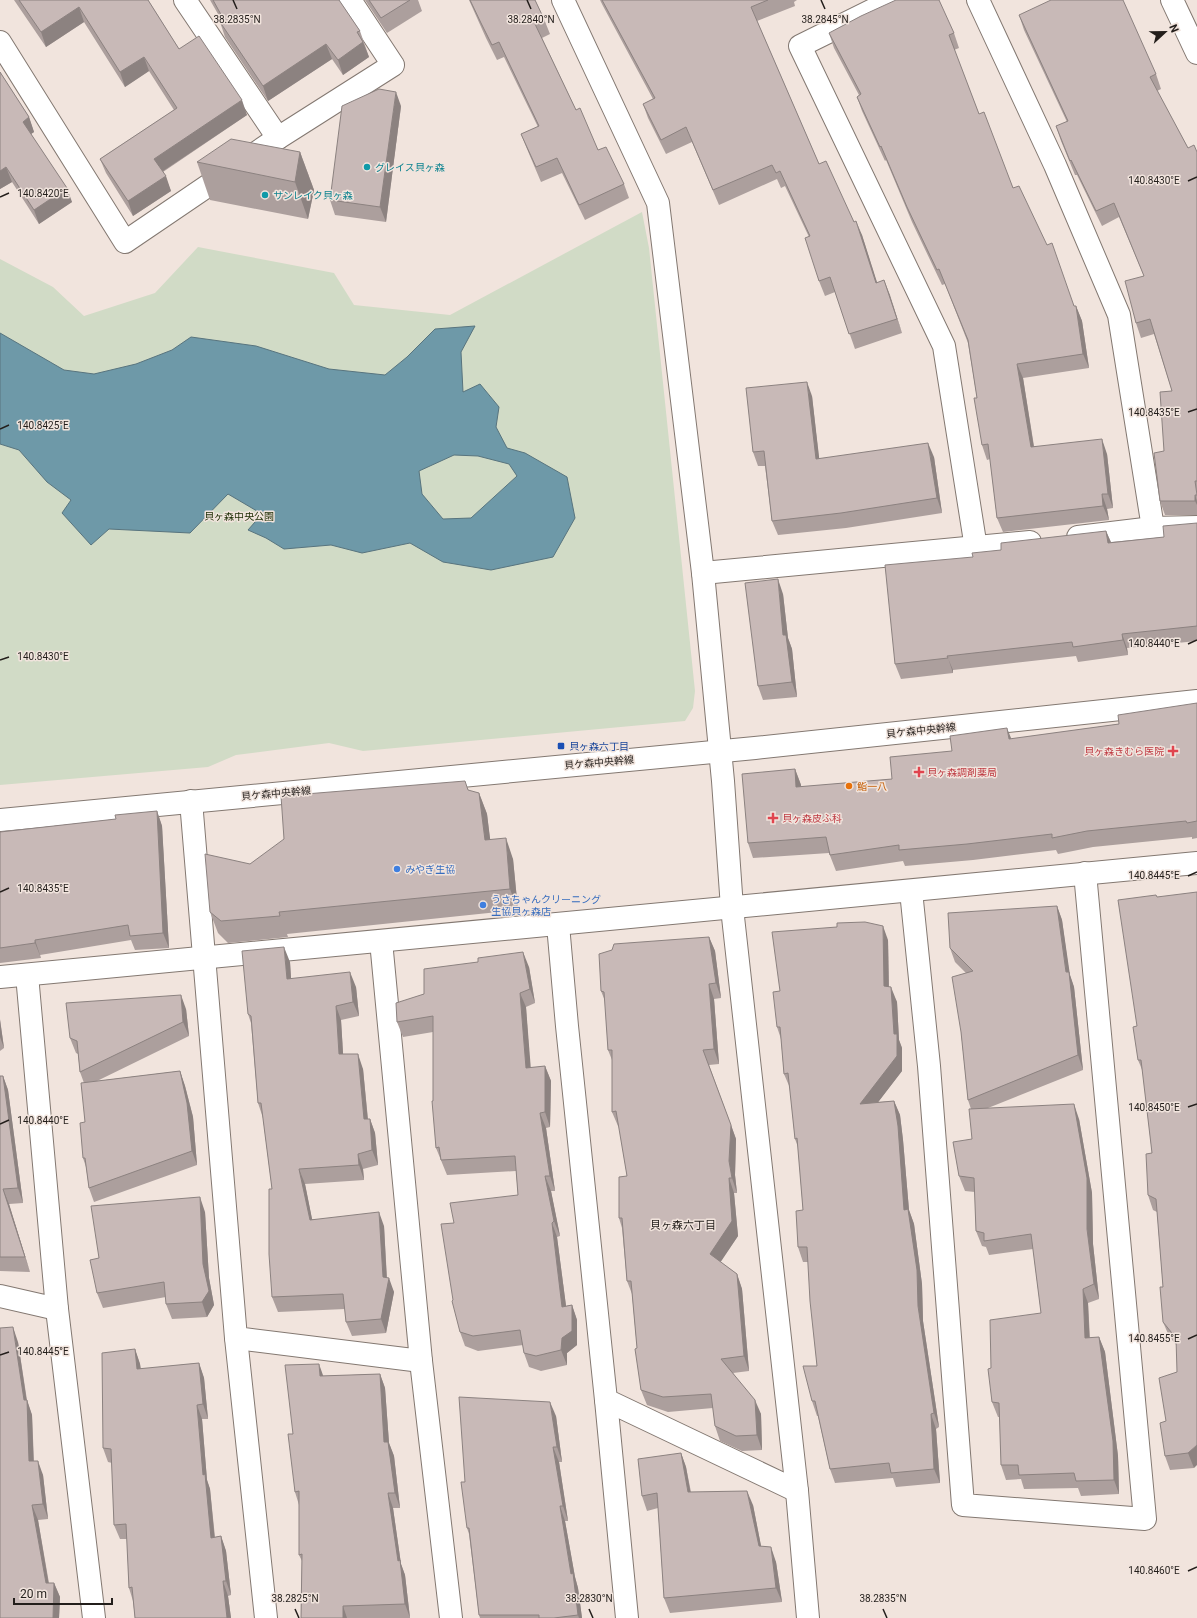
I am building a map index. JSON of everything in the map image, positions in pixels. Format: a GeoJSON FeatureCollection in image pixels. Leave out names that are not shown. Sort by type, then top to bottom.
{"type":"FeatureCollection","features":[{"type":"Feature","properties":{"kind":"street"},"geometry":{"type":"LineString","coordinates":[[185,0],[278,138]]}},
{"type":"Feature","properties":{"kind":"street"},"geometry":{"type":"LineString","coordinates":[[0,42],[125,242],[278,138],[392,65],[350,0]]}},
{"type":"Feature","properties":{"kind":"street"},"geometry":{"type":"LineString","coordinates":[[563,0],[658,203],[703,573],[723,781],[732,908],[797,1491],[808,1618]]}},
{"type":"Feature","properties":{"kind":"street"},"geometry":{"type":"LineString","coordinates":[[893,0],[800,46],[944,346],[976,548]]}},
{"type":"Feature","properties":{"kind":"street"},"geometry":{"type":"LineString","coordinates":[[978,0],[1056,165],[1119,315],[1153,528]]}},
{"type":"Feature","properties":{"kind":"street"},"geometry":{"type":"LineString","coordinates":[[1172,0],[1197,53]]}},
{"type":"Feature","properties":{"kind":"street"},"geometry":{"type":"LineString","coordinates":[[703,573],[976,548],[1153,528],[1197,527]]}},
{"type":"Feature","properties":{"kind":"street","name":"貝ケ森中央幹線"},"geometry":{"type":"LineString","coordinates":[[0,820],[719,750],[755,748],[1197,701]]}},
{"type":"Feature","properties":{"kind":"street"},"geometry":{"type":"LineString","coordinates":[[191,801],[236,1338],[266,1618]]}},
{"type":"Feature","properties":{"kind":"street"},"geometry":{"type":"LineString","coordinates":[[0,977],[1197,863]]}},
{"type":"Feature","properties":{"kind":"street"},"geometry":{"type":"LineString","coordinates":[[911,891],[930,1074],[963,1505],[1145,1520],[1084,873]]}},
{"type":"Feature","properties":{"kind":"street"},"geometry":{"type":"LineString","coordinates":[[558,925],[627,1618]]}},
{"type":"Feature","properties":{"kind":"street"},"geometry":{"type":"LineString","coordinates":[[381,941],[421,1361],[451,1618]]}},
{"type":"Feature","properties":{"kind":"street"},"geometry":{"type":"LineString","coordinates":[[27,975],[57,1309],[94,1618]]}},
{"type":"Feature","properties":{"kind":"street"},"geometry":{"type":"LineString","coordinates":[[0,1296],[57,1309]]}},
{"type":"Feature","properties":{"kind":"street"},"geometry":{"type":"LineString","coordinates":[[236,1338],[421,1361]]}},
{"type":"Feature","properties":{"kind":"street"},"geometry":{"type":"LineString","coordinates":[[606,1400],[797,1491]]}},
{"type":"Feature","properties":{"kind":"green space","name":"貝ヶ森中央公園"},"geometry":{"type":"Polygon","coordinates":[[[642,212],[649,248],[695,691],[693,708],[685,721],[363,751],[329,743],[236,755],[208,767],[0,785],[0,259],[53,287],[84,316],[155,293],[198,247],[334,273],[354,305],[450,315],[642,212]]]}},
{"type":"Feature","properties":{"kind":"water"},"geometry":{"type":"Polygon","coordinates":[[[475,326],[461,352],[463,392],[480,384],[499,407],[496,427],[507,448],[525,453],[567,477],[575,518],[553,557],[491,570],[443,562],[410,543],[362,553],[331,545],[284,549],[266,538],[248,530],[262,514],[228,494],[190,533],[109,529],[91,545],[62,513],[71,500],[47,482],[19,450],[0,444],[0,333],[64,370],[94,374],[136,364],[172,350],[191,337],[256,346],[329,369],[385,375],[407,357],[435,329],[475,326]],[[454,455],[419,471],[422,494],[443,519],[471,518],[517,476],[509,464],[478,456],[454,455]]]}},
{"type":"Feature","properties":{"kind":"building"},"geometry":{"type":"Polygon","coordinates":[[[19,0],[148,0],[179,49],[199,36],[242,100],[154,159],[166,176],[128,201],[100,159],[177,108],[144,57],[120,72],[79,7],[41,32],[19,0]]]}},
{"type":"Feature","properties":{"kind":"building"},"geometry":{"type":"Polygon","coordinates":[[[213,0],[339,0],[360,31],[357,32],[363,42],[338,60],[326,44],[263,86],[220,22],[224,20],[213,0]]]}},
{"type":"Feature","properties":{"kind":"building"},"geometry":{"type":"Polygon","coordinates":[[[369,0],[410,0],[381,18],[369,0]]]}},
{"type":"Feature","properties":{"kind":"building"},"geometry":{"type":"Polygon","coordinates":[[[470,0],[535,0],[544,19],[535,24],[576,110],[580,108],[598,150],[606,147],[624,184],[579,205],[557,158],[536,167],[521,134],[539,126],[499,42],[492,45],[470,0]]]}},
{"type":"Feature","properties":{"kind":"building"},"geometry":{"type":"Polygon","coordinates":[[[602,0],[768,0],[751,7],[819,164],[826,161],[854,222],[856,221],[876,283],[884,280],[897,319],[849,334],[830,277],[819,281],[805,238],[810,236],[780,171],[776,173],[772,165],[713,190],[686,127],[661,140],[643,104],[655,98],[602,0]]]}},
{"type":"Feature","properties":{"kind":"building"},"geometry":{"type":"Polygon","coordinates":[[[896,0],[939,0],[954,33],[949,35],[979,114],[984,112],[1013,188],[1019,186],[1047,245],[1052,243],[1074,306],[1076,306],[1083,354],[1017,364],[1031,447],[1102,439],[1108,494],[1102,494],[1103,506],[997,518],[988,444],[982,445],[974,398],[977,398],[968,340],[939,269],[937,270],[907,207],[881,146],[880,147],[857,97],[861,94],[829,33],[896,0]]]}},
{"type":"Feature","properties":{"kind":"building"},"geometry":{"type":"Polygon","coordinates":[[[1051,0],[1123,0],[1156,74],[1150,77],[1188,148],[1194,145],[1197,152],[1197,481],[1195,481],[1197,495],[1195,495],[1195,501],[1160,501],[1154,453],[1164,451],[1160,392],[1172,391],[1150,319],[1136,323],[1125,281],[1144,276],[1114,203],[1096,211],[1071,160],[1070,161],[1056,126],[1068,121],[1019,15],[1051,0]]]}},
{"type":"Feature","properties":{"kind":"building"},"geometry":{"type":"Polygon","coordinates":[[[0,72],[29,117],[23,122],[67,188],[34,210],[6,167],[0,171],[0,72]]]}},
{"type":"Feature","properties":{"kind":"building","name":"グレイス貝ヶ森"},"geometry":{"type":"Polygon","coordinates":[[[379,89],[396,92],[380,207],[330,200],[342,106],[379,89]]]}},
{"type":"Feature","properties":{"kind":"building"},"geometry":{"type":"Polygon","coordinates":[[[231,139],[300,152],[295,182],[197,162],[231,139]]]}},
{"type":"Feature","properties":{"kind":"building"},"geometry":{"type":"Polygon","coordinates":[[[807,382],[816,459],[928,443],[937,498],[841,513],[772,521],[764,451],[753,452],[746,388],[807,382]]]}},
{"type":"Feature","properties":{"kind":"building"},"geometry":{"type":"Polygon","coordinates":[[[1197,523],[1197,626],[1122,634],[1123,640],[1073,647],[1072,642],[947,656],[948,658],[895,664],[885,565],[973,557],[972,553],[1001,550],[1001,543],[1106,531],[1108,543],[1164,537],[1163,526],[1197,523]]]}},
{"type":"Feature","properties":{"kind":"building"},"geometry":{"type":"Polygon","coordinates":[[[778,579],[783,635],[786,635],[792,682],[758,686],[745,583],[778,579]]]}},
{"type":"Feature","properties":{"kind":"building"},"geometry":{"type":"Polygon","coordinates":[[[1197,703],[1197,821],[1087,831],[1052,838],[1052,834],[899,850],[899,845],[830,855],[826,837],[748,843],[742,774],[795,769],[796,787],[892,779],[890,757],[952,751],[950,736],[1007,728],[1009,739],[1119,724],[1118,715],[1197,703]]]}},
{"type":"Feature","properties":{"kind":"building","name":"みやぎ生協"},"geometry":{"type":"Polygon","coordinates":[[[465,781],[468,790],[479,793],[485,840],[506,838],[510,889],[279,912],[280,916],[221,921],[210,912],[205,854],[250,864],[284,839],[281,796],[465,781]]]}},
{"type":"Feature","properties":{"kind":"building"},"geometry":{"type":"Polygon","coordinates":[[[157,811],[163,933],[130,936],[128,925],[35,940],[35,943],[0,948],[0,832],[116,819],[115,815],[157,811]]]}},
{"type":"Feature","properties":{"kind":"building"},"geometry":{"type":"Polygon","coordinates":[[[1197,892],[1197,1445],[1188,1453],[1165,1456],[1160,1423],[1166,1421],[1159,1378],[1177,1372],[1176,1338],[1163,1322],[1160,1287],[1163,1287],[1156,1199],[1148,1195],[1146,1154],[1152,1153],[1141,1060],[1138,1060],[1133,1027],[1137,1026],[1118,900],[1197,892]]]}},
{"type":"Feature","properties":{"kind":"building"},"geometry":{"type":"Polygon","coordinates":[[[1057,906],[1066,972],[1069,972],[1078,1055],[968,1100],[961,1032],[952,977],[973,971],[950,948],[948,913],[1057,906]]]}},
{"type":"Feature","properties":{"kind":"building"},"geometry":{"type":"Polygon","coordinates":[[[865,922],[883,926],[884,986],[891,987],[894,1034],[897,1034],[897,1056],[860,1104],[894,1101],[898,1126],[904,1210],[908,1209],[917,1270],[918,1306],[934,1413],[931,1414],[934,1469],[891,1473],[889,1463],[830,1469],[815,1401],[812,1401],[803,1366],[817,1366],[810,1301],[807,1247],[798,1247],[796,1211],[803,1210],[797,1138],[795,1139],[788,1073],[784,1074],[780,1027],[777,1027],[773,992],[780,991],[772,932],[837,927],[837,923],[865,922]]]}},
{"type":"Feature","properties":{"kind":"building"},"geometry":{"type":"Polygon","coordinates":[[[709,937],[716,983],[709,984],[714,1049],[703,1050],[731,1125],[729,1161],[732,1178],[729,1178],[732,1221],[710,1254],[737,1274],[744,1356],[721,1359],[755,1400],[757,1435],[736,1436],[715,1426],[711,1394],[663,1397],[641,1390],[635,1349],[637,1348],[631,1281],[627,1281],[622,1218],[619,1218],[619,1177],[627,1176],[616,1111],[612,1112],[612,1050],[608,1050],[604,992],[601,991],[599,954],[612,950],[614,944],[709,937]]]}},
{"type":"Feature","properties":{"kind":"building"},"geometry":{"type":"Polygon","coordinates":[[[284,947],[287,979],[350,972],[353,1002],[336,1006],[339,1054],[358,1054],[364,1119],[370,1119],[372,1150],[358,1154],[359,1165],[299,1169],[310,1220],[379,1212],[383,1277],[389,1278],[381,1319],[346,1322],[343,1294],[272,1297],[269,1254],[269,1189],[272,1189],[261,1103],[258,1103],[251,1016],[248,1014],[242,951],[284,947]]]}},
{"type":"Feature","properties":{"kind":"building"},"geometry":{"type":"Polygon","coordinates":[[[523,952],[530,989],[520,993],[526,1068],[545,1066],[545,1112],[540,1113],[550,1176],[545,1176],[554,1221],[552,1223],[562,1307],[572,1305],[572,1331],[562,1338],[561,1350],[536,1356],[524,1353],[520,1330],[473,1336],[460,1332],[452,1301],[441,1224],[454,1223],[450,1203],[518,1195],[515,1156],[441,1160],[439,1147],[436,1148],[432,1101],[433,1016],[397,1022],[396,1003],[424,994],[424,969],[478,962],[478,958],[523,952]]]}},
{"type":"Feature","properties":{"kind":"building"},"geometry":{"type":"Polygon","coordinates":[[[181,995],[183,1022],[80,1072],[77,1041],[70,1038],[66,1003],[181,995]]]}},
{"type":"Feature","properties":{"kind":"building"},"geometry":{"type":"Polygon","coordinates":[[[180,1071],[187,1103],[192,1151],[89,1188],[85,1158],[83,1158],[80,1123],[85,1122],[81,1083],[180,1071]]]}},
{"type":"Feature","properties":{"kind":"building"},"geometry":{"type":"Polygon","coordinates":[[[0,1076],[3,1076],[18,1188],[3,1189],[25,1257],[0,1257],[0,1076]]]}},
{"type":"Feature","properties":{"kind":"building"},"geometry":{"type":"Polygon","coordinates":[[[1074,1104],[1087,1178],[1087,1229],[1094,1284],[1083,1289],[1085,1338],[1099,1337],[1113,1441],[1114,1480],[1076,1481],[1074,1473],[1019,1475],[1018,1465],[1001,1465],[999,1403],[992,1402],[988,1369],[991,1368],[990,1320],[1041,1313],[1031,1234],[984,1241],[984,1233],[976,1231],[974,1178],[959,1176],[953,1142],[972,1139],[969,1109],[1074,1104]]]}},
{"type":"Feature","properties":{"kind":"building"},"geometry":{"type":"Polygon","coordinates":[[[200,1197],[203,1264],[209,1291],[202,1302],[166,1304],[164,1282],[97,1293],[90,1260],[99,1258],[91,1206],[200,1197]]]}},
{"type":"Feature","properties":{"kind":"building"},"geometry":{"type":"Polygon","coordinates":[[[13,1327],[24,1400],[27,1400],[29,1461],[38,1461],[43,1504],[32,1505],[46,1583],[54,1583],[53,1618],[0,1618],[0,1328],[13,1327]]]}},
{"type":"Feature","properties":{"kind":"building"},"geometry":{"type":"Polygon","coordinates":[[[135,1349],[137,1369],[199,1363],[203,1404],[197,1405],[203,1475],[205,1474],[211,1538],[221,1536],[226,1581],[223,1581],[227,1618],[135,1618],[132,1587],[129,1588],[126,1524],[114,1525],[111,1449],[103,1448],[102,1353],[135,1349]]]}},
{"type":"Feature","properties":{"kind":"building"},"geometry":{"type":"Polygon","coordinates":[[[319,1364],[320,1376],[380,1374],[384,1442],[388,1442],[395,1493],[388,1493],[398,1561],[400,1560],[405,1604],[343,1606],[343,1618],[301,1618],[302,1554],[299,1555],[299,1491],[295,1492],[288,1434],[293,1434],[285,1365],[319,1364]]]}},
{"type":"Feature","properties":{"kind":"building"},"geometry":{"type":"Polygon","coordinates":[[[459,1397],[550,1402],[557,1447],[553,1447],[563,1506],[560,1506],[571,1574],[573,1573],[578,1615],[539,1618],[539,1615],[479,1615],[469,1528],[467,1528],[461,1482],[465,1482],[459,1397]]]}},
{"type":"Feature","properties":{"kind":"building"},"geometry":{"type":"Polygon","coordinates":[[[681,1453],[688,1492],[747,1491],[759,1546],[771,1547],[776,1588],[664,1598],[657,1493],[642,1496],[638,1459],[681,1453]]]}},
{"type":"Feature","properties":{"kind":"place","name":"グレイス貝ヶ森"},"geometry":{"type":"Point","coordinates":[367,167]}},
{"type":"Feature","properties":{"kind":"place","name":"サンレイク貝ヶ森"},"geometry":{"type":"Point","coordinates":[265,195]}},
{"type":"Feature","properties":{"kind":"place","name":"貝ヶ森六丁目"},"geometry":{"type":"Point","coordinates":[561,746]}},
{"type":"Feature","properties":{"kind":"place","name":"貝ヶ森きむら医院"},"geometry":{"type":"Point","coordinates":[1173,751]}},
{"type":"Feature","properties":{"kind":"place","name":"貝ヶ森調剤薬局"},"geometry":{"type":"Point","coordinates":[919,772]}},
{"type":"Feature","properties":{"kind":"place","name":"鮨一八"},"geometry":{"type":"Point","coordinates":[849,786]}},
{"type":"Feature","properties":{"kind":"place","name":"貝ヶ森皮ふ科"},"geometry":{"type":"Point","coordinates":[773,818]}},
{"type":"Feature","properties":{"kind":"place","name":"みやぎ生協"},"geometry":{"type":"Point","coordinates":[397,869]}},
{"type":"Feature","properties":{"kind":"place","name":"うさちゃんクリーニング 生協貝ヶ森店"},"geometry":{"type":"Point","coordinates":[483,905]}},
{"type":"Feature","properties":{"kind":"district","name":"貝ヶ森六丁目"},"geometry":{"type":"Point","coordinates":[683,1225]}}]}
